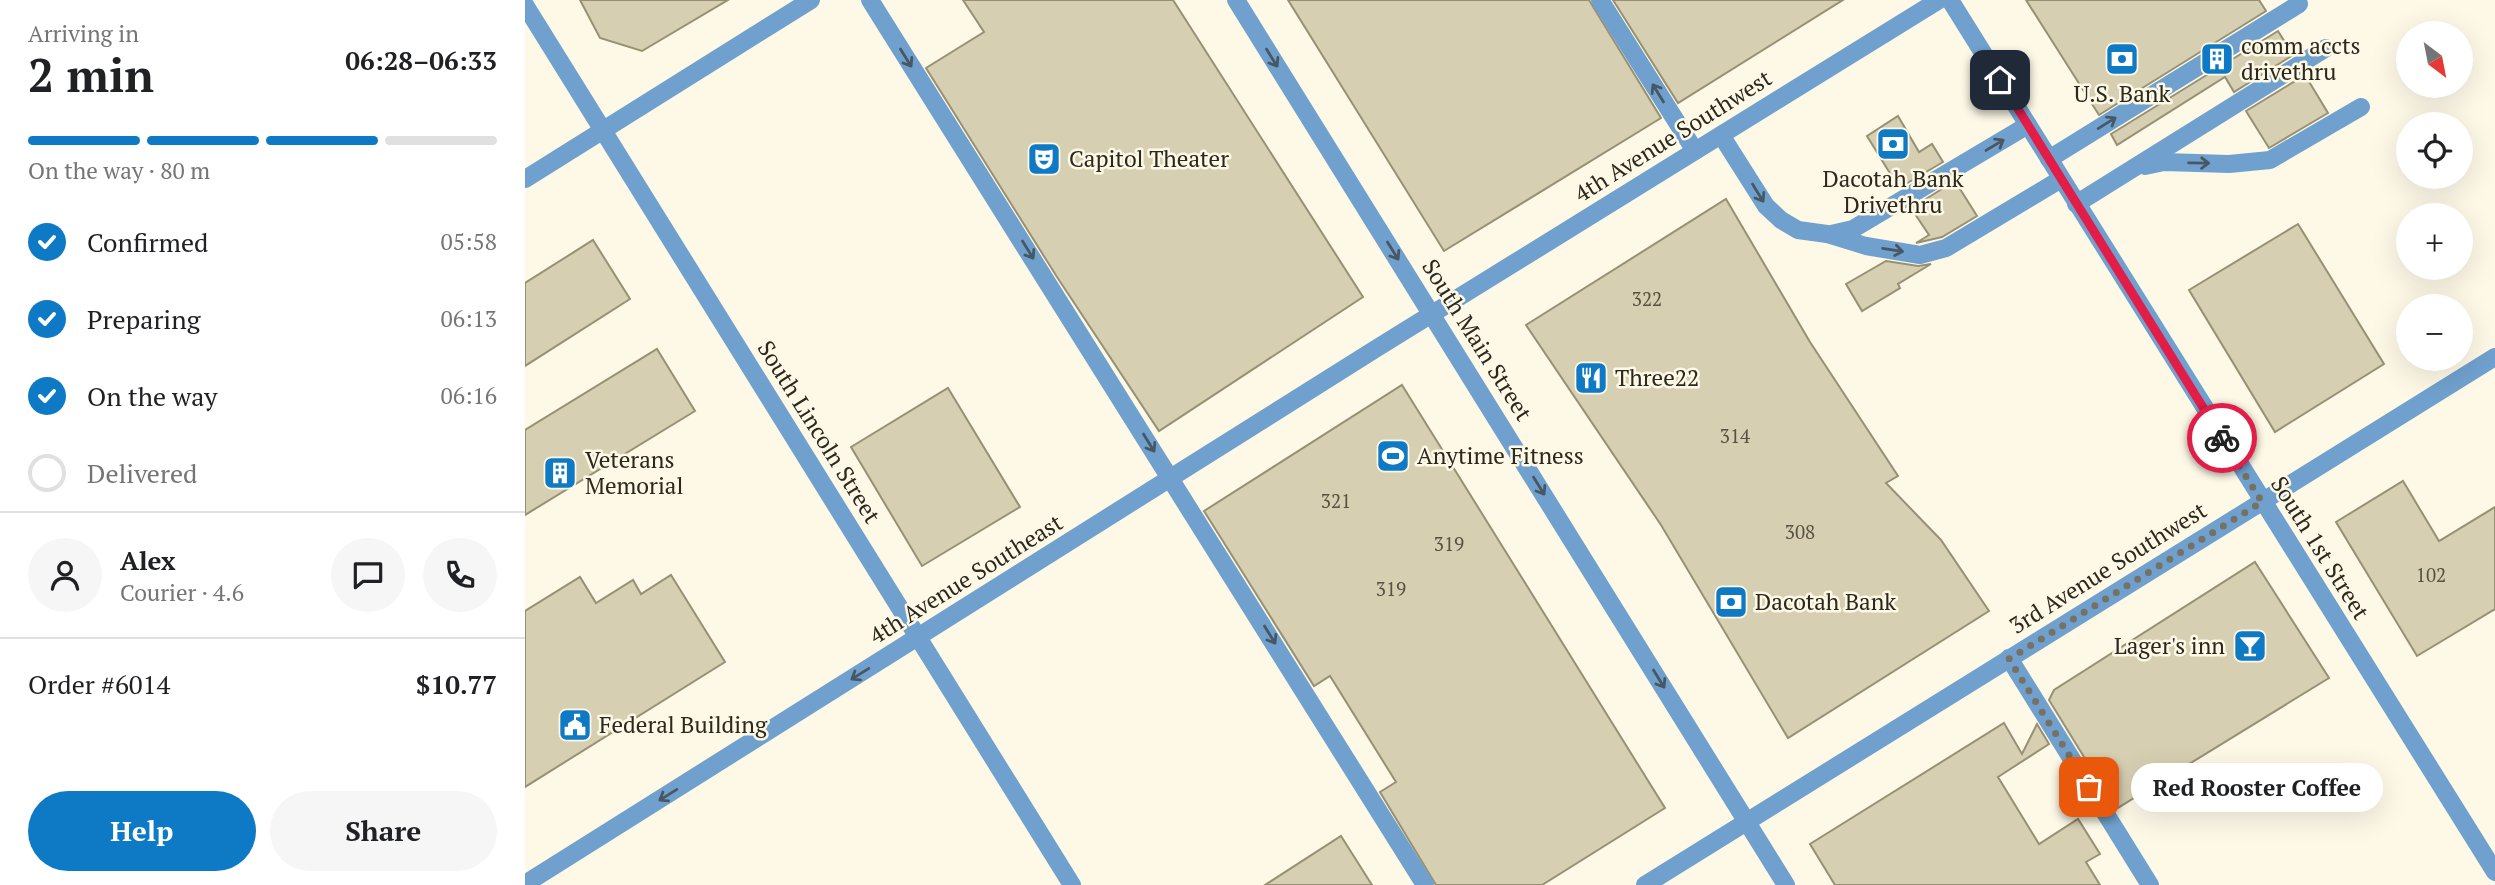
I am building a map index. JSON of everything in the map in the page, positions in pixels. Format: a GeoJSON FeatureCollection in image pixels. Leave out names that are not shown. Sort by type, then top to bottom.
{"type":"FeatureCollection","features":[{"type":"Feature","properties":{"kind":"street"},"geometry":{"type":"LineString","coordinates":[[525,179],[811,0]]}},
{"type":"Feature","properties":{"kind":"street"},"geometry":{"type":"LineString","coordinates":[[870,0],[1425,885]]}},
{"type":"Feature","properties":{"kind":"street","name":"South Main Street"},"geometry":{"type":"LineString","coordinates":[[1236,0],[1786,885]]}},
{"type":"Feature","properties":{"kind":"street"},"geometry":{"type":"LineString","coordinates":[[1600,0],[1695,151]]}},
{"type":"Feature","properties":{"kind":"street","name":"4th Avenue Southwest"},"geometry":{"type":"LineString","coordinates":[[1432,313],[1939,0]]}},
{"type":"Feature","properties":{"kind":"street","name":"South 1st Street"},"geometry":{"type":"LineString","coordinates":[[1950,0],[2495,872]]}},
{"type":"Feature","properties":{"kind":"street"},"geometry":{"type":"LineString","coordinates":[[2049,159],[2299,4]]}},
{"type":"Feature","properties":{"kind":"street","name":"South Lincoln Street"},"geometry":{"type":"LineString","coordinates":[[525,5],[1072,885]]}},
{"type":"Feature","properties":{"kind":"street"},"geometry":{"type":"LineString","coordinates":[[2076,204],[2326,48]]}},
{"type":"Feature","properties":{"kind":"street"},"geometry":{"type":"LineString","coordinates":[[2132,169],[2164,162],[2229,164],[2270,160],[2361,107]]}},
{"type":"Feature","properties":{"kind":"street"},"geometry":{"type":"LineString","coordinates":[[1827,234],[1853,229],[2028,125]]}},
{"type":"Feature","properties":{"kind":"street"},"geometry":{"type":"LineString","coordinates":[[1721,135],[1766,206],[1781,220],[1798,230],[1827,234],[1866,246],[1920,254],[1946,248],[2061,179]]}},
{"type":"Feature","properties":{"kind":"street","name":"4th Avenue Southeast"},"geometry":{"type":"LineString","coordinates":[[525,884],[1432,313]]}},
{"type":"Feature","properties":{"kind":"street","name":"3rd Avenue Southwest"},"geometry":{"type":"LineString","coordinates":[[1645,885],[2495,357]]}},
{"type":"Feature","properties":{"kind":"street"},"geometry":{"type":"LineString","coordinates":[[2009,659],[2150,885]]}},
{"type":"Feature","properties":{"kind":"building"},"geometry":{"type":"Polygon","coordinates":[[[580,0],[728,0],[642,51],[600,38],[580,0]]]}},
{"type":"Feature","properties":{"kind":"building"},"geometry":{"type":"Polygon","coordinates":[[[963,0],[1173,0],[1363,297],[1159,431],[1057,277],[926,68],[984,32],[963,0]]]}},
{"type":"Feature","properties":{"kind":"building"},"geometry":{"type":"Polygon","coordinates":[[[1288,0],[1589,0],[1661,118],[1444,251],[1288,0]]]}},
{"type":"Feature","properties":{"kind":"building"},"geometry":{"type":"Polygon","coordinates":[[[1613,0],[1843,0],[1678,103],[1613,0]]]}},
{"type":"Feature","properties":{"kind":"building","name":"U.S. Bank"},"geometry":{"type":"Polygon","coordinates":[[[2026,0],[2259,0],[2266,11],[2099,115],[2026,0]]]}},
{"type":"Feature","properties":{"kind":"building"},"geometry":{"type":"Polygon","coordinates":[[[2278,31],[2293,55],[2234,92],[2225,77],[2117,145],[2111,134],[2278,31]]]}},
{"type":"Feature","properties":{"kind":"building"},"geometry":{"type":"Polygon","coordinates":[[[2305,75],[2328,113],[2269,148],[2246,111],[2305,75]]]}},
{"type":"Feature","properties":{"kind":"building"},"geometry":{"type":"Polygon","coordinates":[[[1898,116],[1919,152],[1932,144],[1943,162],[1899,188],[1867,136],[1898,116]]]}},
{"type":"Feature","properties":{"kind":"building"},"geometry":{"type":"Polygon","coordinates":[[[1955,181],[1977,216],[1942,237],[1916,243],[1929,235],[1911,208],[1955,181]]]}},
{"type":"Feature","properties":{"kind":"building"},"geometry":{"type":"Polygon","coordinates":[[[1726,199],[1810,342],[1898,476],[1886,483],[1941,540],[1989,611],[1788,738],[1661,525],[1526,325],[1726,199]]]}},
{"type":"Feature","properties":{"kind":"building"},"geometry":{"type":"Polygon","coordinates":[[[2298,224],[2384,364],[2275,432],[2189,290],[2298,224]]]}},
{"type":"Feature","properties":{"kind":"building"},"geometry":{"type":"Polygon","coordinates":[[[593,240],[630,299],[525,366],[525,283],[593,240]]]}},
{"type":"Feature","properties":{"kind":"building"},"geometry":{"type":"Polygon","coordinates":[[[1886,261],[1918,266],[1931,264],[1898,284],[1900,288],[1862,311],[1846,284],[1886,261]]]}},
{"type":"Feature","properties":{"kind":"building","name":"Veterans Memorial"},"geometry":{"type":"Polygon","coordinates":[[[657,349],[695,411],[525,515],[525,430],[657,349]]]}},
{"type":"Feature","properties":{"kind":"building"},"geometry":{"type":"Polygon","coordinates":[[[1402,385],[1665,808],[1542,885],[1436,885],[1380,792],[1396,782],[1330,676],[1314,686],[1204,511],[1402,385]]]}},
{"type":"Feature","properties":{"kind":"building"},"geometry":{"type":"Polygon","coordinates":[[[948,388],[1020,507],[922,566],[851,447],[948,388]]]}},
{"type":"Feature","properties":{"kind":"building"},"geometry":{"type":"Polygon","coordinates":[[[2403,481],[2439,541],[2495,507],[2495,609],[2417,656],[2336,522],[2403,481]]]}},
{"type":"Feature","properties":{"kind":"building"},"geometry":{"type":"Polygon","coordinates":[[[2255,562],[2329,678],[2116,809],[2049,700],[2054,690],[2255,562]]]}},
{"type":"Feature","properties":{"kind":"building","name":"Federal Building"},"geometry":{"type":"Polygon","coordinates":[[[671,575],[725,662],[525,787],[525,611],[580,577],[596,603],[633,580],[641,594],[671,575]]]}},
{"type":"Feature","properties":{"kind":"building"},"geometry":{"type":"Polygon","coordinates":[[[2004,723],[2022,754],[2037,724],[2049,744],[1998,777],[2039,844],[2078,819],[2100,854],[2086,862],[2100,885],[1835,885],[1810,844],[2004,723]]]}},
{"type":"Feature","properties":{"kind":"building"},"geometry":{"type":"Polygon","coordinates":[[[1341,836],[1372,885],[1265,885],[1341,836]]]}},
{"type":"Feature","properties":{"kind":"way so far"},"geometry":{"type":"LineString","coordinates":[[2089,787],[2009,659],[2262,502],[2222,438]]}},
{"type":"Feature","properties":{"kind":"place","name":"U.S. Bank"},"geometry":{"type":"Point","coordinates":[2122,59]}},
{"type":"Feature","properties":{"kind":"place","name":"comm accts drivethru"},"geometry":{"type":"Point","coordinates":[2217,59]}},
{"type":"Feature","properties":{"kind":"place","name":"Dacotah Bank Drivethru"},"geometry":{"type":"Point","coordinates":[1893,144]}},
{"type":"Feature","properties":{"kind":"place","name":"Capitol Theater"},"geometry":{"type":"Point","coordinates":[1044,159]}},
{"type":"Feature","properties":{"kind":"place","name":"Three22"},"geometry":{"type":"Point","coordinates":[1591,378]}},
{"type":"Feature","properties":{"kind":"place","name":"Anytime Fitness"},"geometry":{"type":"Point","coordinates":[1393,456]}},
{"type":"Feature","properties":{"kind":"place","name":"Veterans Memorial"},"geometry":{"type":"Point","coordinates":[560,473]}},
{"type":"Feature","properties":{"kind":"place","name":"Dacotah Bank"},"geometry":{"type":"Point","coordinates":[1731,602]}},
{"type":"Feature","properties":{"kind":"place","name":"Lager's inn"},"geometry":{"type":"Point","coordinates":[2250,646]}},
{"type":"Feature","properties":{"kind":"place","name":"Federal Building"},"geometry":{"type":"Point","coordinates":[575,725]}},
{"type":"Feature","properties":{"kind":"place","name":"Red Rooster Coffee"},"geometry":{"type":"Point","coordinates":[2089,787]}},
{"type":"Feature","properties":{"kind":"route"},"geometry":{"type":"LineString","coordinates":[[2000,80],[2222,438]]}}]}
